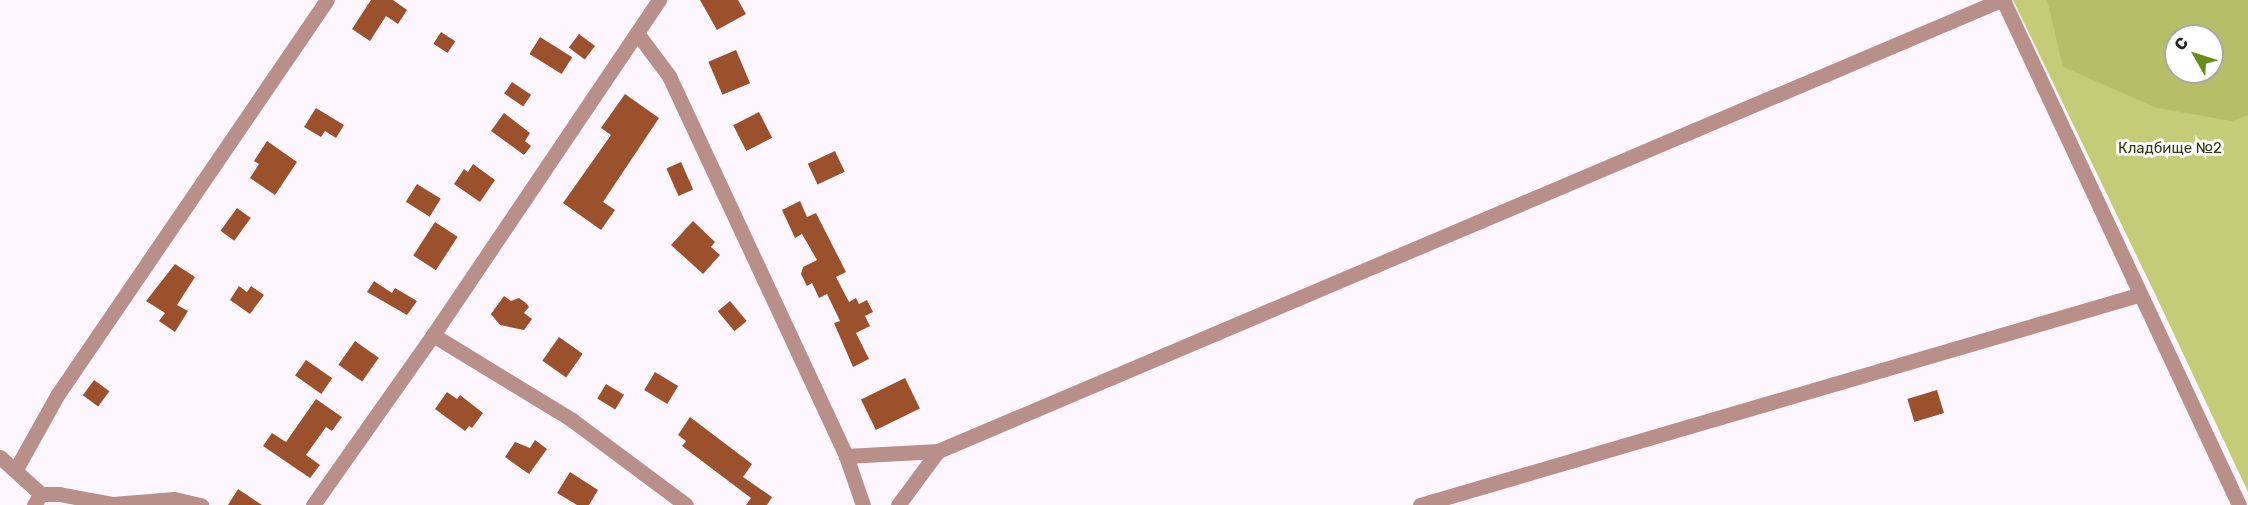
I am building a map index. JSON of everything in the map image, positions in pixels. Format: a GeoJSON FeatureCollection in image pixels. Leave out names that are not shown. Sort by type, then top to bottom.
{"type":"FeatureCollection","features":[{"type":"Feature","properties":{"kind":"street"},"geometry":{"type":"LineString","coordinates":[[16,469],[58,394],[327,0]]}},
{"type":"Feature","properties":{"kind":"street"},"geometry":{"type":"LineString","coordinates":[[313,505],[433,335],[658,0]]}},
{"type":"Feature","properties":{"kind":"street"},"geometry":{"type":"LineString","coordinates":[[846,456],[938,452],[2002,0],[2138,295],[2240,505]]}},
{"type":"Feature","properties":{"kind":"street"},"geometry":{"type":"LineString","coordinates":[[637,33],[669,76],[846,456],[863,505]]}},
{"type":"Feature","properties":{"kind":"street"},"geometry":{"type":"LineString","coordinates":[[1420,505],[2138,295]]}},
{"type":"Feature","properties":{"kind":"street"},"geometry":{"type":"LineString","coordinates":[[433,335],[572,420],[686,505]]}},
{"type":"Feature","properties":{"kind":"street"},"geometry":{"type":"LineString","coordinates":[[898,505],[938,452]]}},
{"type":"Feature","properties":{"kind":"street"},"geometry":{"type":"LineString","coordinates":[[0,457],[16,469],[38,499],[113,504],[174,499],[201,505]]}},
{"type":"Feature","properties":{"kind":"green space","name":"Кладбище №2"},"geometry":{"type":"Polygon","coordinates":[[[2013,0],[2248,0],[2248,492],[2157,298],[2013,0]]]}},
{"type":"Feature","properties":{"kind":"green space"},"geometry":{"type":"Polygon","coordinates":[[[2047,0],[2248,0],[2248,115],[2232,121],[2157,108],[2063,67],[2047,0]]]}},
{"type":"Feature","properties":{"kind":"building"},"geometry":{"type":"Polygon","coordinates":[[[371,0],[393,0],[407,10],[398,24],[386,16],[370,41],[352,29],[371,0]]]}},
{"type":"Feature","properties":{"kind":"building"},"geometry":{"type":"Polygon","coordinates":[[[700,0],[738,0],[746,14],[717,30],[700,0]]]}},
{"type":"Feature","properties":{"kind":"building"},"geometry":{"type":"Polygon","coordinates":[[[441,32],[455,41],[448,53],[433,44],[441,32]]]}},
{"type":"Feature","properties":{"kind":"building"},"geometry":{"type":"Polygon","coordinates":[[[579,34],[595,46],[585,60],[569,48],[579,34]]]}},
{"type":"Feature","properties":{"kind":"building"},"geometry":{"type":"Polygon","coordinates":[[[540,37],[572,57],[562,74],[529,54],[540,37]]]}},
{"type":"Feature","properties":{"kind":"building"},"geometry":{"type":"Polygon","coordinates":[[[736,50],[750,83],[722,95],[708,62],[736,50]]]}},
{"type":"Feature","properties":{"kind":"building"},"geometry":{"type":"Polygon","coordinates":[[[512,82],[531,95],[523,106],[504,94],[512,82]]]}},
{"type":"Feature","properties":{"kind":"building"},"geometry":{"type":"Polygon","coordinates":[[[625,94],[659,118],[603,202],[615,210],[601,230],[563,203],[611,135],[601,128],[625,94]]]}},
{"type":"Feature","properties":{"kind":"building"},"geometry":{"type":"Polygon","coordinates":[[[316,108],[344,125],[336,138],[325,131],[321,137],[304,127],[316,108]]]}},
{"type":"Feature","properties":{"kind":"building"},"geometry":{"type":"Polygon","coordinates":[[[759,112],[772,138],[746,151],[733,125],[759,112]]]}},
{"type":"Feature","properties":{"kind":"building"},"geometry":{"type":"Polygon","coordinates":[[[504,113],[530,133],[525,141],[531,146],[524,155],[491,131],[504,113]]]}},
{"type":"Feature","properties":{"kind":"building"},"geometry":{"type":"Polygon","coordinates":[[[267,141],[297,162],[275,195],[250,178],[259,164],[254,161],[267,141]]]}},
{"type":"Feature","properties":{"kind":"building"},"geometry":{"type":"Polygon","coordinates":[[[835,151],[845,172],[818,185],[808,164],[835,151]]]}},
{"type":"Feature","properties":{"kind":"building"},"geometry":{"type":"Polygon","coordinates":[[[681,162],[693,189],[679,196],[666,169],[681,162]]]}},
{"type":"Feature","properties":{"kind":"building"},"geometry":{"type":"Polygon","coordinates":[[[473,164],[495,180],[480,202],[454,184],[464,169],[468,172],[473,164]]]}},
{"type":"Feature","properties":{"kind":"building"},"geometry":{"type":"Polygon","coordinates":[[[417,184],[441,199],[430,217],[406,202],[417,184]]]}},
{"type":"Feature","properties":{"kind":"building"},"geometry":{"type":"Polygon","coordinates":[[[800,201],[807,217],[816,213],[846,272],[836,277],[849,302],[856,298],[859,304],[867,300],[873,312],[865,316],[870,326],[856,333],[869,359],[853,367],[834,323],[840,321],[827,294],[819,298],[812,283],[807,286],[801,274],[803,267],[817,260],[802,234],[795,238],[782,210],[800,201]]]}},
{"type":"Feature","properties":{"kind":"building"},"geometry":{"type":"Polygon","coordinates":[[[237,208],[251,218],[234,241],[221,231],[237,208]]]}},
{"type":"Feature","properties":{"kind":"building"},"geometry":{"type":"Polygon","coordinates":[[[693,221],[715,242],[711,247],[720,255],[703,274],[671,245],[693,221]]]}},
{"type":"Feature","properties":{"kind":"building"},"geometry":{"type":"Polygon","coordinates":[[[435,222],[458,237],[436,270],[413,256],[435,222]]]}},
{"type":"Feature","properties":{"kind":"building"},"geometry":{"type":"Polygon","coordinates":[[[175,264],[195,277],[177,305],[188,311],[175,332],[159,321],[165,313],[146,301],[175,264]]]}},
{"type":"Feature","properties":{"kind":"building"},"geometry":{"type":"Polygon","coordinates":[[[374,281],[392,293],[395,288],[417,301],[407,315],[367,292],[374,281]]]}},
{"type":"Feature","properties":{"kind":"building"},"geometry":{"type":"Polygon","coordinates":[[[239,286],[247,292],[251,286],[264,295],[250,314],[230,300],[239,286]]]}},
{"type":"Feature","properties":{"kind":"building"},"geometry":{"type":"Polygon","coordinates":[[[504,296],[511,301],[519,298],[529,307],[524,313],[532,319],[524,330],[500,325],[491,314],[504,296]]]}},
{"type":"Feature","properties":{"kind":"building"},"geometry":{"type":"Polygon","coordinates":[[[730,301],[747,321],[734,331],[718,311],[730,301]]]}},
{"type":"Feature","properties":{"kind":"building"},"geometry":{"type":"Polygon","coordinates":[[[559,337],[583,354],[566,377],[542,361],[559,337]]]}},
{"type":"Feature","properties":{"kind":"building"},"geometry":{"type":"Polygon","coordinates":[[[355,341],[379,358],[362,381],[338,365],[355,341]]]}},
{"type":"Feature","properties":{"kind":"building"},"geometry":{"type":"Polygon","coordinates":[[[306,360],[332,378],[321,394],[295,376],[306,360]]]}},
{"type":"Feature","properties":{"kind":"building"},"geometry":{"type":"Polygon","coordinates":[[[655,372],[678,386],[667,404],[644,390],[655,372]]]}},
{"type":"Feature","properties":{"kind":"building"},"geometry":{"type":"Polygon","coordinates":[[[905,378],[920,409],[876,430],[861,399],[905,378]]]}},
{"type":"Feature","properties":{"kind":"building"},"geometry":{"type":"Polygon","coordinates":[[[94,380],[109,391],[98,407],[83,395],[94,380]]]}},
{"type":"Feature","properties":{"kind":"building"},"geometry":{"type":"Polygon","coordinates":[[[606,384],[624,395],[615,409],[597,399],[606,384]]]}},
{"type":"Feature","properties":{"kind":"building"},"geometry":{"type":"Polygon","coordinates":[[[1937,390],[1944,413],[1914,422],[1907,399],[1937,390]]]}},
{"type":"Feature","properties":{"kind":"building"},"geometry":{"type":"Polygon","coordinates":[[[447,392],[457,399],[460,395],[483,413],[472,428],[469,426],[465,431],[435,409],[447,392]]]}},
{"type":"Feature","properties":{"kind":"building"},"geometry":{"type":"Polygon","coordinates":[[[316,399],[342,417],[332,431],[326,427],[306,455],[320,465],[310,478],[263,446],[272,433],[286,442],[316,399]]]}},
{"type":"Feature","properties":{"kind":"building"},"geometry":{"type":"Polygon","coordinates":[[[690,417],[752,464],[743,477],[772,497],[767,505],[746,505],[751,498],[682,446],[686,441],[678,435],[690,417]]]}},
{"type":"Feature","properties":{"kind":"building"},"geometry":{"type":"Polygon","coordinates":[[[535,440],[547,449],[529,474],[505,457],[515,442],[530,448],[535,440]]]}},
{"type":"Feature","properties":{"kind":"building"},"geometry":{"type":"Polygon","coordinates":[[[570,472],[598,490],[589,505],[577,505],[557,493],[570,472]]]}},
{"type":"Feature","properties":{"kind":"building"},"geometry":{"type":"Polygon","coordinates":[[[238,489],[262,505],[228,505],[238,489]]]}}]}
